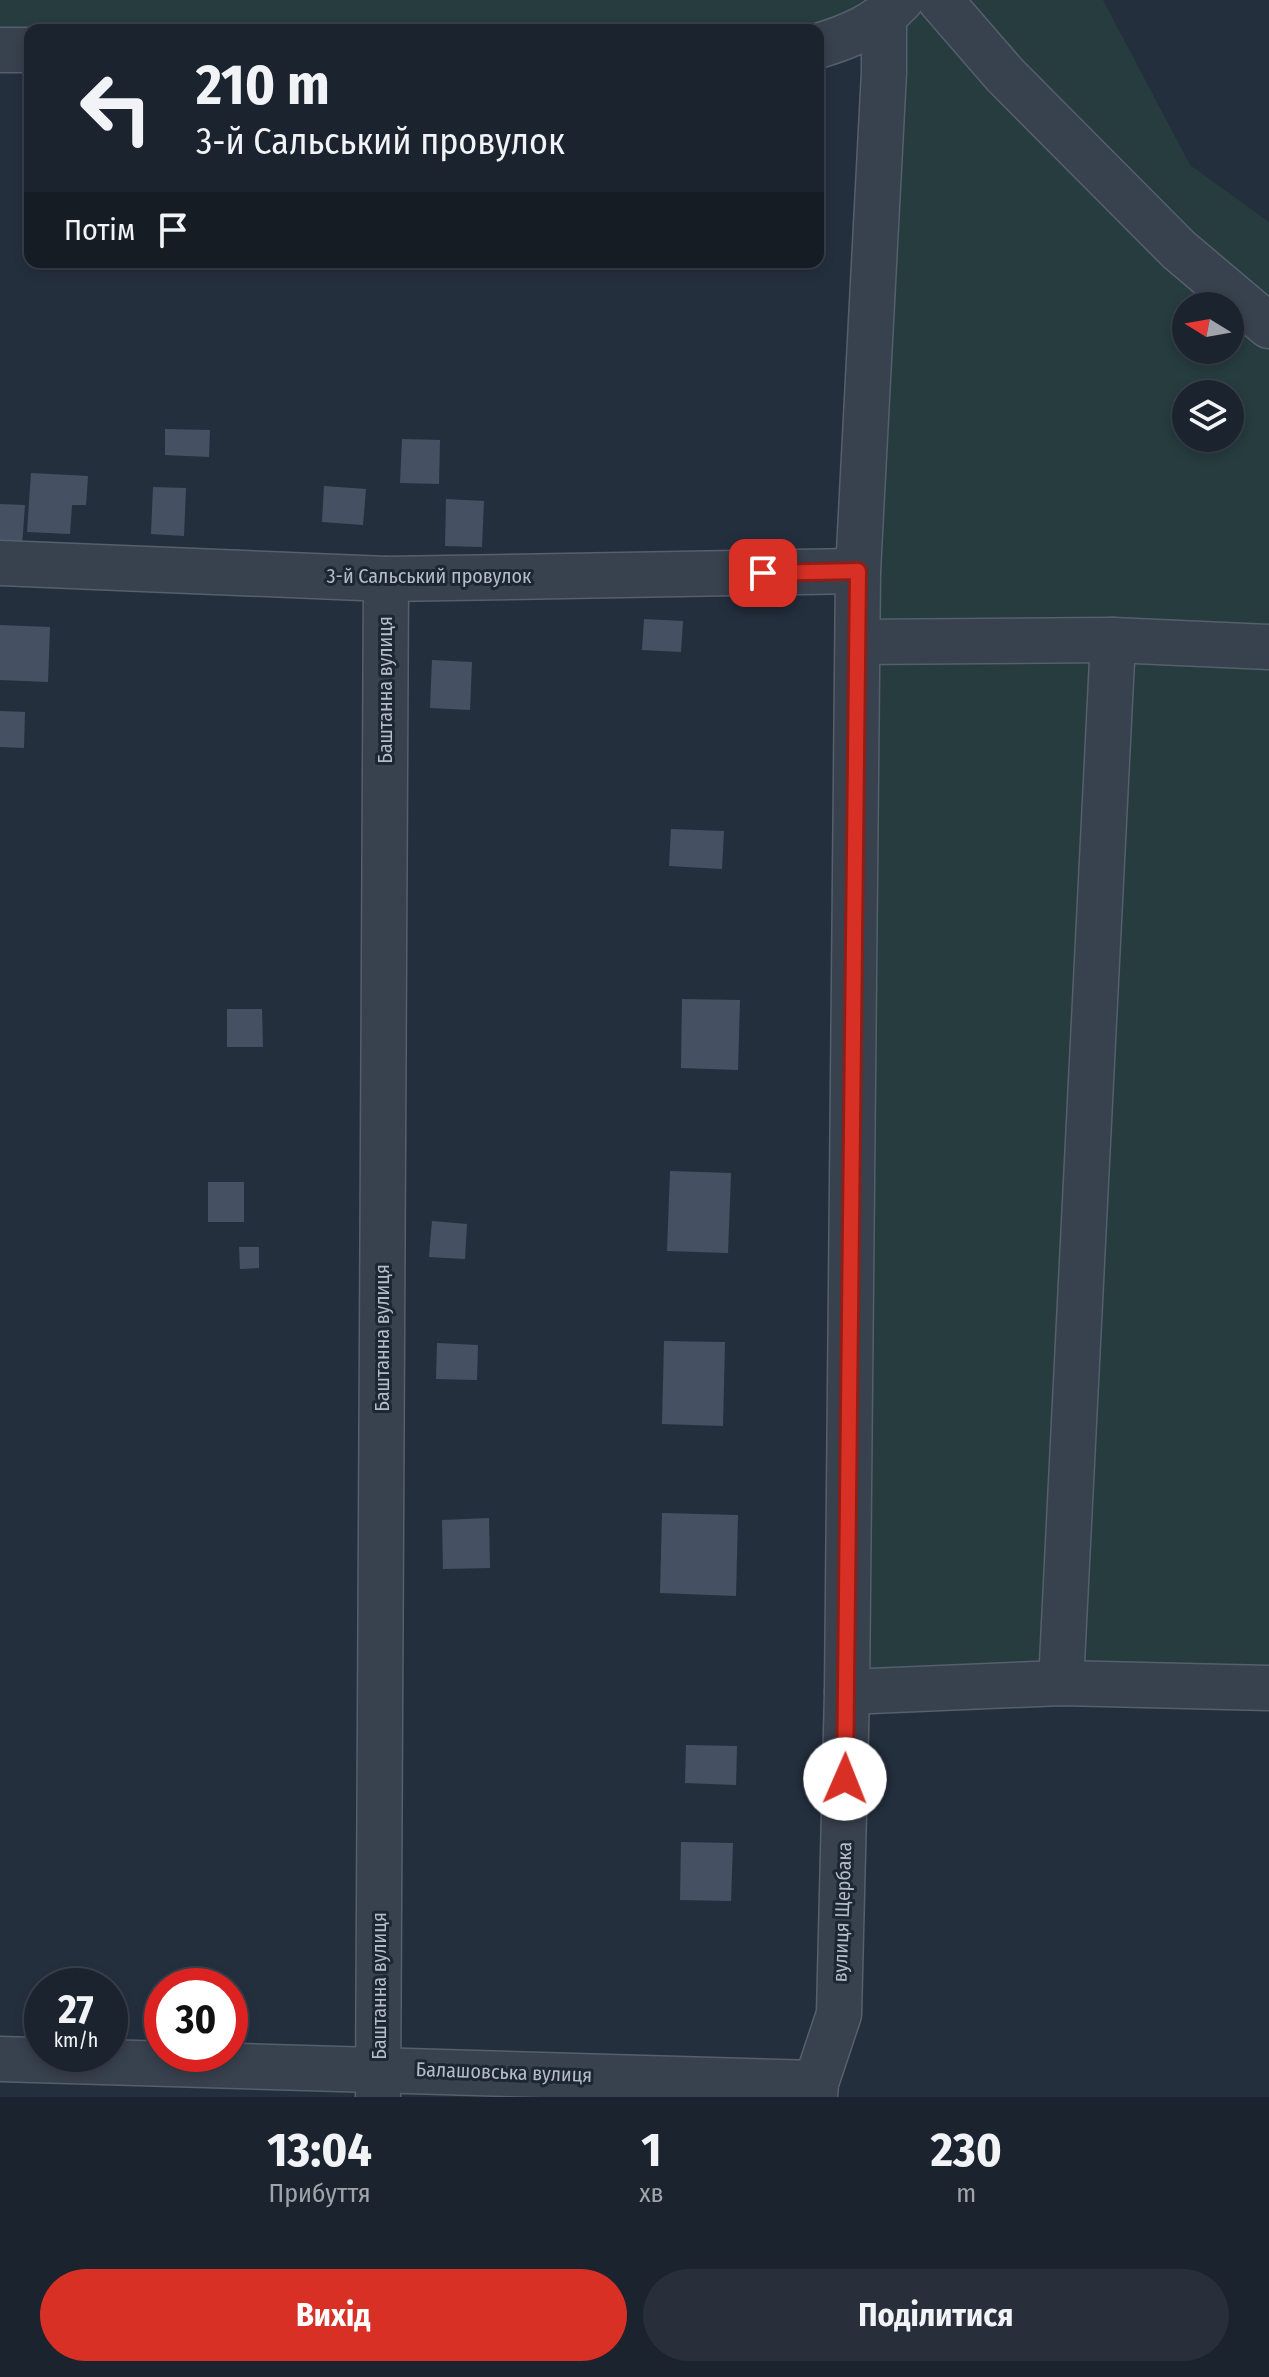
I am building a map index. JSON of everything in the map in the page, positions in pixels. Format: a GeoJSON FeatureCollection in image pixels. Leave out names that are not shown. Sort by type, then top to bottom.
{"type":"FeatureCollection","features":[{"type":"Feature","properties":{"kind":"street"},"geometry":{"type":"LineString","coordinates":[[940,0],[1005,75],[1179,250],[1269,326]]}},
{"type":"Feature","properties":{"kind":"street"},"geometry":{"type":"LineString","coordinates":[[824,44],[852,36],[893,9]]}},
{"type":"Feature","properties":{"kind":"street","name":"вулиця Щербака"},"geometry":{"type":"LineString","coordinates":[[816,2090],[839,2014],[847,1692],[858,571],[884,72],[893,9]]}},
{"type":"Feature","properties":{"kind":"street"},"geometry":{"type":"LineString","coordinates":[[0,50],[24,50]]}},
{"type":"Feature","properties":{"kind":"street","name":"3-й Сальський провулок"},"geometry":{"type":"LineString","coordinates":[[0,563],[386,579],[858,571]]}},
{"type":"Feature","properties":{"kind":"street","name":"Баштанна вулиця"},"geometry":{"type":"LineString","coordinates":[[378,2083],[386,579]]}},
{"type":"Feature","properties":{"kind":"street"},"geometry":{"type":"LineString","coordinates":[[1061,1683],[1113,640]]}},
{"type":"Feature","properties":{"kind":"street"},"geometry":{"type":"LineString","coordinates":[[858,642],[1113,640],[1269,647]]}},
{"type":"Feature","properties":{"kind":"street"},"geometry":{"type":"LineString","coordinates":[[847,1692],[1061,1683],[1269,1688]]}},
{"type":"Feature","properties":{"kind":"street","name":"Балашовська вулиця"},"geometry":{"type":"LineString","coordinates":[[0,2059],[378,2083],[816,2090]]}},
{"type":"Feature","properties":{"kind":"green space"},"geometry":{"type":"Polygon","coordinates":[[[0,0],[1103,0],[1190,165],[1269,222],[1269,1688],[847,1692],[884,18],[824,29],[824,24],[24,24],[24,34],[0,50],[0,0]]]}},
{"type":"Feature","properties":{"kind":"building"},"geometry":{"type":"Polygon","coordinates":[[[165,429],[210,430],[209,457],[165,455],[165,429]]]}},
{"type":"Feature","properties":{"kind":"building"},"geometry":{"type":"Polygon","coordinates":[[[402,439],[440,440],[439,484],[400,483],[402,439]]]}},
{"type":"Feature","properties":{"kind":"building"},"geometry":{"type":"Polygon","coordinates":[[[31,473],[88,476],[86,505],[72,505],[70,534],[27,532],[31,473]]]}},
{"type":"Feature","properties":{"kind":"building"},"geometry":{"type":"Polygon","coordinates":[[[324,486],[366,489],[363,525],[322,522],[324,486]]]}},
{"type":"Feature","properties":{"kind":"building"},"geometry":{"type":"Polygon","coordinates":[[[153,487],[186,488],[184,536],[151,534],[153,487]]]}},
{"type":"Feature","properties":{"kind":"building"},"geometry":{"type":"Polygon","coordinates":[[[446,499],[484,501],[482,547],[445,546],[446,499]]]}},
{"type":"Feature","properties":{"kind":"building"},"geometry":{"type":"Polygon","coordinates":[[[0,504],[25,505],[22,546],[0,545],[0,504]]]}},
{"type":"Feature","properties":{"kind":"building"},"geometry":{"type":"Polygon","coordinates":[[[644,619],[683,621],[681,652],[642,650],[644,619]]]}},
{"type":"Feature","properties":{"kind":"building"},"geometry":{"type":"Polygon","coordinates":[[[0,625],[50,627],[48,682],[0,680],[0,625]]]}},
{"type":"Feature","properties":{"kind":"building"},"geometry":{"type":"Polygon","coordinates":[[[432,660],[472,662],[470,710],[430,708],[432,660]]]}},
{"type":"Feature","properties":{"kind":"building"},"geometry":{"type":"Polygon","coordinates":[[[0,711],[25,712],[24,748],[0,747],[0,711]]]}},
{"type":"Feature","properties":{"kind":"building"},"geometry":{"type":"Polygon","coordinates":[[[671,829],[724,831],[722,869],[669,866],[671,829]]]}},
{"type":"Feature","properties":{"kind":"building"},"geometry":{"type":"Polygon","coordinates":[[[682,999],[740,1000],[738,1070],[681,1068],[682,999]]]}},
{"type":"Feature","properties":{"kind":"building"},"geometry":{"type":"Polygon","coordinates":[[[227,1009],[262,1009],[263,1047],[227,1047],[227,1009]]]}},
{"type":"Feature","properties":{"kind":"building"},"geometry":{"type":"Polygon","coordinates":[[[670,1171],[731,1173],[728,1253],[667,1251],[670,1171]]]}},
{"type":"Feature","properties":{"kind":"building"},"geometry":{"type":"Polygon","coordinates":[[[208,1182],[244,1182],[244,1222],[208,1222],[208,1182]]]}},
{"type":"Feature","properties":{"kind":"building"},"geometry":{"type":"Polygon","coordinates":[[[432,1221],[467,1224],[465,1259],[429,1257],[432,1221]]]}},
{"type":"Feature","properties":{"kind":"building"},"geometry":{"type":"Polygon","coordinates":[[[239,1247],[259,1247],[259,1268],[240,1269],[239,1247]]]}},
{"type":"Feature","properties":{"kind":"building"},"geometry":{"type":"Polygon","coordinates":[[[664,1341],[725,1342],[723,1426],[662,1424],[664,1341]]]}},
{"type":"Feature","properties":{"kind":"building"},"geometry":{"type":"Polygon","coordinates":[[[437,1343],[478,1345],[477,1380],[436,1379],[437,1343]]]}},
{"type":"Feature","properties":{"kind":"building"},"geometry":{"type":"Polygon","coordinates":[[[662,1513],[738,1515],[736,1596],[660,1593],[662,1513]]]}},
{"type":"Feature","properties":{"kind":"building"},"geometry":{"type":"Polygon","coordinates":[[[489,1518],[490,1568],[443,1569],[442,1520],[489,1518]]]}},
{"type":"Feature","properties":{"kind":"building"},"geometry":{"type":"Polygon","coordinates":[[[686,1745],[737,1746],[736,1785],[685,1783],[686,1745]]]}},
{"type":"Feature","properties":{"kind":"building"},"geometry":{"type":"Polygon","coordinates":[[[681,1842],[733,1843],[731,1901],[680,1900],[681,1842]]]}},
{"type":"Feature","properties":{"kind":"route"},"geometry":{"type":"LineString","coordinates":[[763,573],[858,571],[845,1779]]}}]}
